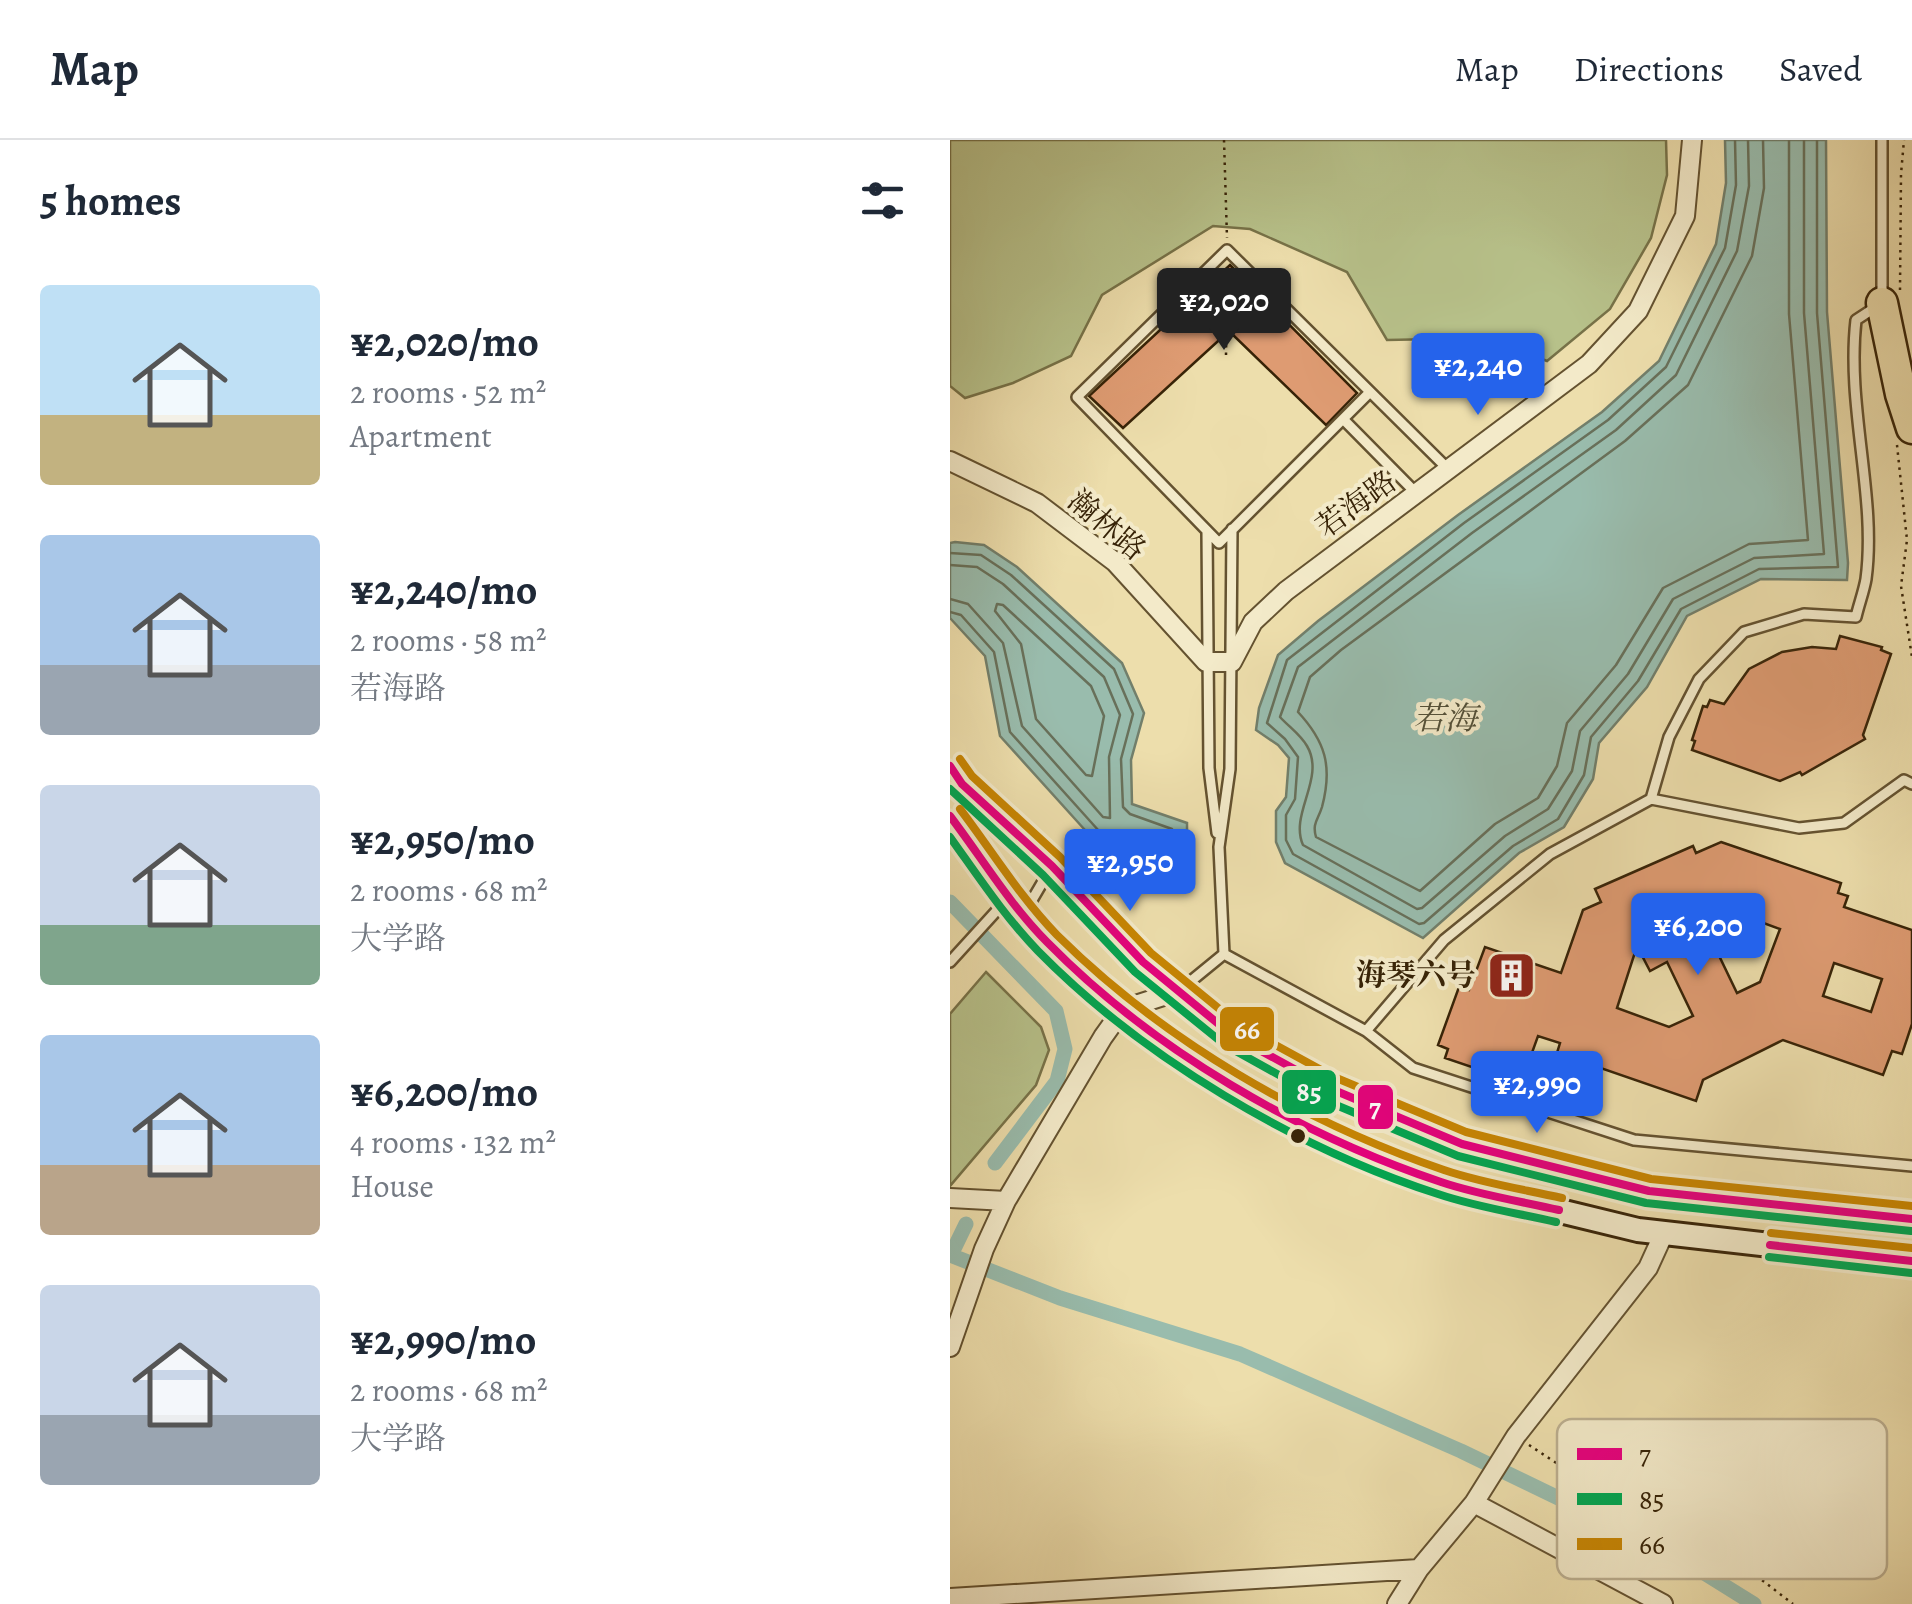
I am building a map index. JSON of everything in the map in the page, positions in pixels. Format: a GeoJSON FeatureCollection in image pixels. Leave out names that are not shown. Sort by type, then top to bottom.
{"type":"FeatureCollection","features":[{"type":"Feature","properties":{"kind":"highway"},"geometry":{"type":"LineString","coordinates":[[1891,297],[1904,430]]}},
{"type":"Feature","properties":{"kind":"street","name":"若海路"},"geometry":{"type":"LineString","coordinates":[[1232,662],[1253,622],[1286,590],[1588,364],[1638,311],[1685,216],[1692,140]]}},
{"type":"Feature","properties":{"kind":"street","name":"瀚林路"},"geometry":{"type":"LineString","coordinates":[[950,461],[1037,503],[1115,562],[1206,662]]}},
{"type":"Feature","properties":{"kind":"street"},"geometry":{"type":"LineString","coordinates":[[1206,662],[1232,662]]}},
{"type":"Feature","properties":{"kind":"street"},"geometry":{"type":"LineString","coordinates":[[1052,866],[1112,932],[1232,1035],[1330,1088],[1462,1144],[1649,1191],[1912,1219]]}},
{"type":"Feature","properties":{"kind":"street"},"geometry":{"type":"LineString","coordinates":[[1017,905],[1049,944],[1124,1009],[1192,1058],[1317,1130],[1441,1182],[1638,1230],[1912,1262]]}},
{"type":"Feature","properties":{"kind":"street"},"geometry":{"type":"LineString","coordinates":[[950,1347],[984,1248],[1006,1201],[1103,1037],[1124,1009],[1178,991]]}},
{"type":"Feature","properties":{"kind":"street"},"geometry":{"type":"LineString","coordinates":[[950,1198],[1006,1201]]}},
{"type":"Feature","properties":{"kind":"street"},"geometry":{"type":"LineString","coordinates":[[1397,1604],[1474,1503],[1516,1436],[1648,1268],[1664,1232]]}},
{"type":"Feature","properties":{"kind":"street"},"geometry":{"type":"LineString","coordinates":[[1474,1503],[1557,1547]]}},
{"type":"Feature","properties":{"kind":"street"},"geometry":{"type":"LineString","coordinates":[[950,1598],[1420,1570]]}},
{"type":"Feature","properties":{"kind":"street"},"geometry":{"type":"LineString","coordinates":[[1616,1579],[1663,1604]]}},
{"type":"Feature","properties":{"kind":"lane"},"geometry":{"type":"LineString","coordinates":[[1651,798],[1669,736],[1700,678],[1744,632],[1804,614],[1856,617],[1866,578],[1867,520],[1856,424],[1856,320],[1891,297],[1882,140]]}},
{"type":"Feature","properties":{"kind":"lane"},"geometry":{"type":"LineString","coordinates":[[1370,392],[1219,543],[1077,397],[1227,250],[1449,470]]}},
{"type":"Feature","properties":{"kind":"lane"},"geometry":{"type":"LineString","coordinates":[[1344,419],[1417,494]]}},
{"type":"Feature","properties":{"kind":"lane"},"geometry":{"type":"LineString","coordinates":[[1219,847],[1230,770],[1232,529]]}},
{"type":"Feature","properties":{"kind":"lane"},"geometry":{"type":"LineString","coordinates":[[1207,531],[1210,768],[1219,847],[1224,954]]}},
{"type":"Feature","properties":{"kind":"lane"},"geometry":{"type":"LineString","coordinates":[[950,766],[962,784],[1052,866],[1017,905],[950,962]]}},
{"type":"Feature","properties":{"kind":"lane"},"geometry":{"type":"LineString","coordinates":[[1366,1031],[1444,940],[1550,854],[1651,798],[1799,828],[1844,823],[1904,780],[1912,784]]}},
{"type":"Feature","properties":{"kind":"lane"},"geometry":{"type":"LineString","coordinates":[[950,816],[1017,905]]}},
{"type":"Feature","properties":{"kind":"lane"},"geometry":{"type":"LineString","coordinates":[[1224,954],[1366,1031],[1413,1068],[1634,1140],[1912,1166]]}},
{"type":"Feature","properties":{"kind":"lane"},"geometry":{"type":"LineString","coordinates":[[1178,991],[1224,954]]}},
{"type":"Feature","properties":{"kind":"path"},"geometry":{"type":"LineString","coordinates":[[1891,297],[1904,140]]}},
{"type":"Feature","properties":{"kind":"path"},"geometry":{"type":"LineString","coordinates":[[1904,430],[1907,540],[1901,586],[1912,657]]}},
{"type":"Feature","properties":{"kind":"path"},"geometry":{"type":"LineString","coordinates":[[1516,1436],[1557,1464]]}},
{"type":"Feature","properties":{"kind":"path"},"geometry":{"type":"LineString","coordinates":[[1761,1579],[1793,1604]]}},
{"type":"Feature","properties":{"kind":"green space"},"geometry":{"type":"Polygon","coordinates":[[[950,140],[1666,140],[1667,175],[1651,238],[1610,309],[1547,361],[1487,338],[1387,340],[1347,272],[1250,229],[1213,226],[1102,295],[1071,356],[1013,383],[965,398],[950,386],[950,140]]]}},
{"type":"Feature","properties":{"kind":"green space"},"geometry":{"type":"Polygon","coordinates":[[[986,972],[1041,1027],[1049,1050],[1036,1085],[950,1186],[950,1014],[986,972]]]}},
{"type":"Feature","properties":{"kind":"water","name":"若海"},"geometry":{"type":"Polygon","coordinates":[[[1725,140],[1826,140],[1827,312],[1847,580],[1761,579],[1687,616],[1647,687],[1599,743],[1593,779],[1564,827],[1519,853],[1423,938],[1285,863],[1276,842],[1276,811],[1286,797],[1289,758],[1256,730],[1259,708],[1278,655],[1458,515],[1602,412],[1659,361],[1716,244],[1726,183],[1725,140]]]}},
{"type":"Feature","properties":{"kind":"water"},"geometry":{"type":"Polygon","coordinates":[[[950,543],[984,545],[1017,567],[1122,663],[1144,713],[1131,760],[1132,804],[1187,823],[1187,845],[1139,854],[1094,840],[1000,736],[985,656],[950,618],[950,543]]]}},
{"type":"Feature","properties":{"kind":"building"},"geometry":{"type":"Polygon","coordinates":[[[1230,265],[1357,393],[1326,425],[1229,331],[1123,428],[1089,396],[1230,265]]]}},
{"type":"Feature","properties":{"kind":"building"},"geometry":{"type":"Polygon","coordinates":[[[1840,636],[1882,647],[1891,654],[1863,735],[1865,739],[1802,775],[1800,772],[1780,781],[1692,750],[1703,706],[1707,707],[1710,700],[1724,704],[1749,669],[1782,652],[1812,647],[1836,649],[1840,636]]]}},
{"type":"Feature","properties":{"kind":"building","name":"海琴六号"},"geometry":{"type":"Polygon","coordinates":[[[1721,842],[1841,883],[1838,893],[1848,896],[1844,907],[1912,930],[1912,1024],[1902,1054],[1892,1051],[1883,1075],[1783,1040],[1703,1080],[1696,1101],[1557,1053],[1560,1043],[1538,1036],[1524,1075],[1513,1071],[1510,1080],[1445,1058],[1448,1049],[1438,1045],[1459,987],[1469,990],[1485,947],[1561,973],[1583,910],[1601,902],[1595,889],[1693,846],[1696,853],[1721,842]],[[1720,907],[1732,932],[1712,941],[1737,993],[1760,982],[1780,929],[1720,907]],[[1637,946],[1617,1008],[1669,1027],[1693,1016],[1667,962],[1650,971],[1637,946]],[[1834,963],[1823,996],[1871,1012],[1882,979],[1834,963]]]}},
{"type":"Feature","properties":{"kind":"waterway"},"geometry":{"type":"LineString","coordinates":[[950,902],[1056,1011],[1065,1049],[1057,1081],[995,1163]]}},
{"type":"Feature","properties":{"kind":"waterway"},"geometry":{"type":"LineString","coordinates":[[951,1255],[966,1224]]}},
{"type":"Feature","properties":{"kind":"waterway"},"geometry":{"type":"LineString","coordinates":[[950,1255],[1060,1298],[1240,1354],[1557,1497]]}},
{"type":"Feature","properties":{"kind":"waterway"},"geometry":{"type":"LineString","coordinates":[[1714,1579],[1754,1604]]}},
{"type":"Feature","properties":{"kind":"transit line","name":"66"},"geometry":{"type":"LineString","coordinates":[[960,759],[972,776],[1060,857],[1151,953],[1239,1025],[1334,1077],[1466,1132],[1651,1179],[1912,1206]]}},
{"type":"Feature","properties":{"kind":"transit line","name":"7"},"geometry":{"type":"LineString","coordinates":[[950,766],[962,784],[1052,866],[1143,962],[1232,1035],[1329,1088],[1462,1144],[1649,1191],[1912,1219]]}},
{"type":"Feature","properties":{"kind":"transit line","name":"85"},"geometry":{"type":"LineString","coordinates":[[950,789],[1043,875],[1135,972],[1225,1045],[1324,1100],[1458,1156],[1646,1203],[1911,1231]]}},
{"type":"Feature","properties":{"kind":"transit line","name":"66"},"geometry":{"type":"LineString","coordinates":[[960,809],[1018,890],[1057,935],[1098,973],[1189,1043],[1288,1102],[1391,1150],[1458,1175],[1562,1198]]}},
{"type":"Feature","properties":{"kind":"transit line","name":"7"},"geometry":{"type":"LineString","coordinates":[[950,816],[1008,897],[1047,942],[1133,1018],[1230,1085],[1387,1162],[1455,1187],[1559,1210]]}},
{"type":"Feature","properties":{"kind":"transit line","name":"85"},"geometry":{"type":"LineString","coordinates":[[950,837],[1038,951],[1125,1028],[1173,1063],[1277,1125],[1384,1175],[1467,1203],[1556,1222]]}},
{"type":"Feature","properties":{"kind":"transit line","name":"66"},"geometry":{"type":"LineString","coordinates":[[1771,1233],[1912,1248]]}},
{"type":"Feature","properties":{"kind":"transit line","name":"7"},"geometry":{"type":"LineString","coordinates":[[1770,1245],[1912,1261]]}},
{"type":"Feature","properties":{"kind":"transit line","name":"85"},"geometry":{"type":"LineString","coordinates":[[1769,1257],[1911,1273]]}},
{"type":"Feature","properties":{"kind":"place","name":"海琴六号"},"geometry":{"type":"Point","coordinates":[1511,975]}}]}
